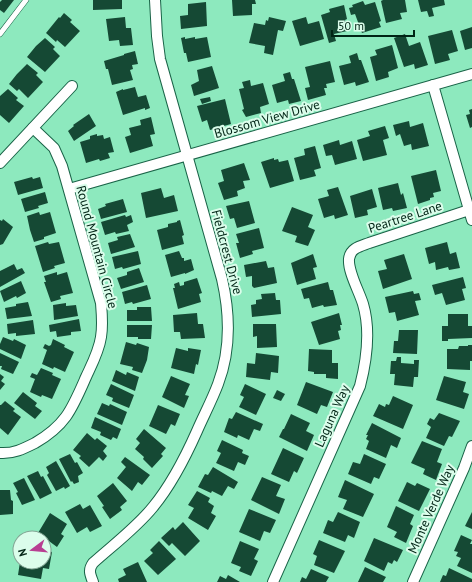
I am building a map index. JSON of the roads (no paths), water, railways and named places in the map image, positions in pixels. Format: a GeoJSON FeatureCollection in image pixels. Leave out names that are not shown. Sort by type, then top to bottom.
{"type":"FeatureCollection","features":[{"type":"Feature","properties":{"kind":"street","name":"Fieldcrest Drive"},"geometry":{"type":"LineString","coordinates":[[93,582],[89,574],[93,562],[136,526],[152,508],[167,489],[185,458],[218,382],[224,362],[227,342],[227,300],[160,59],[155,0]]}},
{"type":"Feature","properties":{"kind":"street","name":"Blossom View Drive"},"geometry":{"type":"LineString","coordinates":[[69,188],[472,74]]}},
{"type":"Feature","properties":{"kind":"street"},"geometry":{"type":"LineString","coordinates":[[433,85],[471,215]]}},
{"type":"Feature","properties":{"kind":"street"},"geometry":{"type":"LineString","coordinates":[[0,163],[72,86]]}},
{"type":"Feature","properties":{"kind":"street","name":"Round Mountain Circle"},"geometry":{"type":"LineString","coordinates":[[0,453],[17,451],[49,435],[69,414],[98,352],[103,321],[101,303],[69,188],[59,158],[54,148],[33,128]]}},
{"type":"Feature","properties":{"kind":"street","name":"Peartree Lane"},"geometry":{"type":"LineString","coordinates":[[351,252],[358,247],[369,243],[471,215]]}},
{"type":"Feature","properties":{"kind":"street","name":"Laguna Way"},"geometry":{"type":"LineString","coordinates":[[273,582],[360,386],[365,369],[368,332],[363,303],[349,259],[351,252]]}},
{"type":"Feature","properties":{"kind":"street","name":"Monte Verde Way"},"geometry":{"type":"LineString","coordinates":[[413,582],[468,470],[472,446]]}},
{"type":"Feature","properties":{"kind":"lane"},"geometry":{"type":"LineString","coordinates":[[0,34],[26,0]]}}]}
